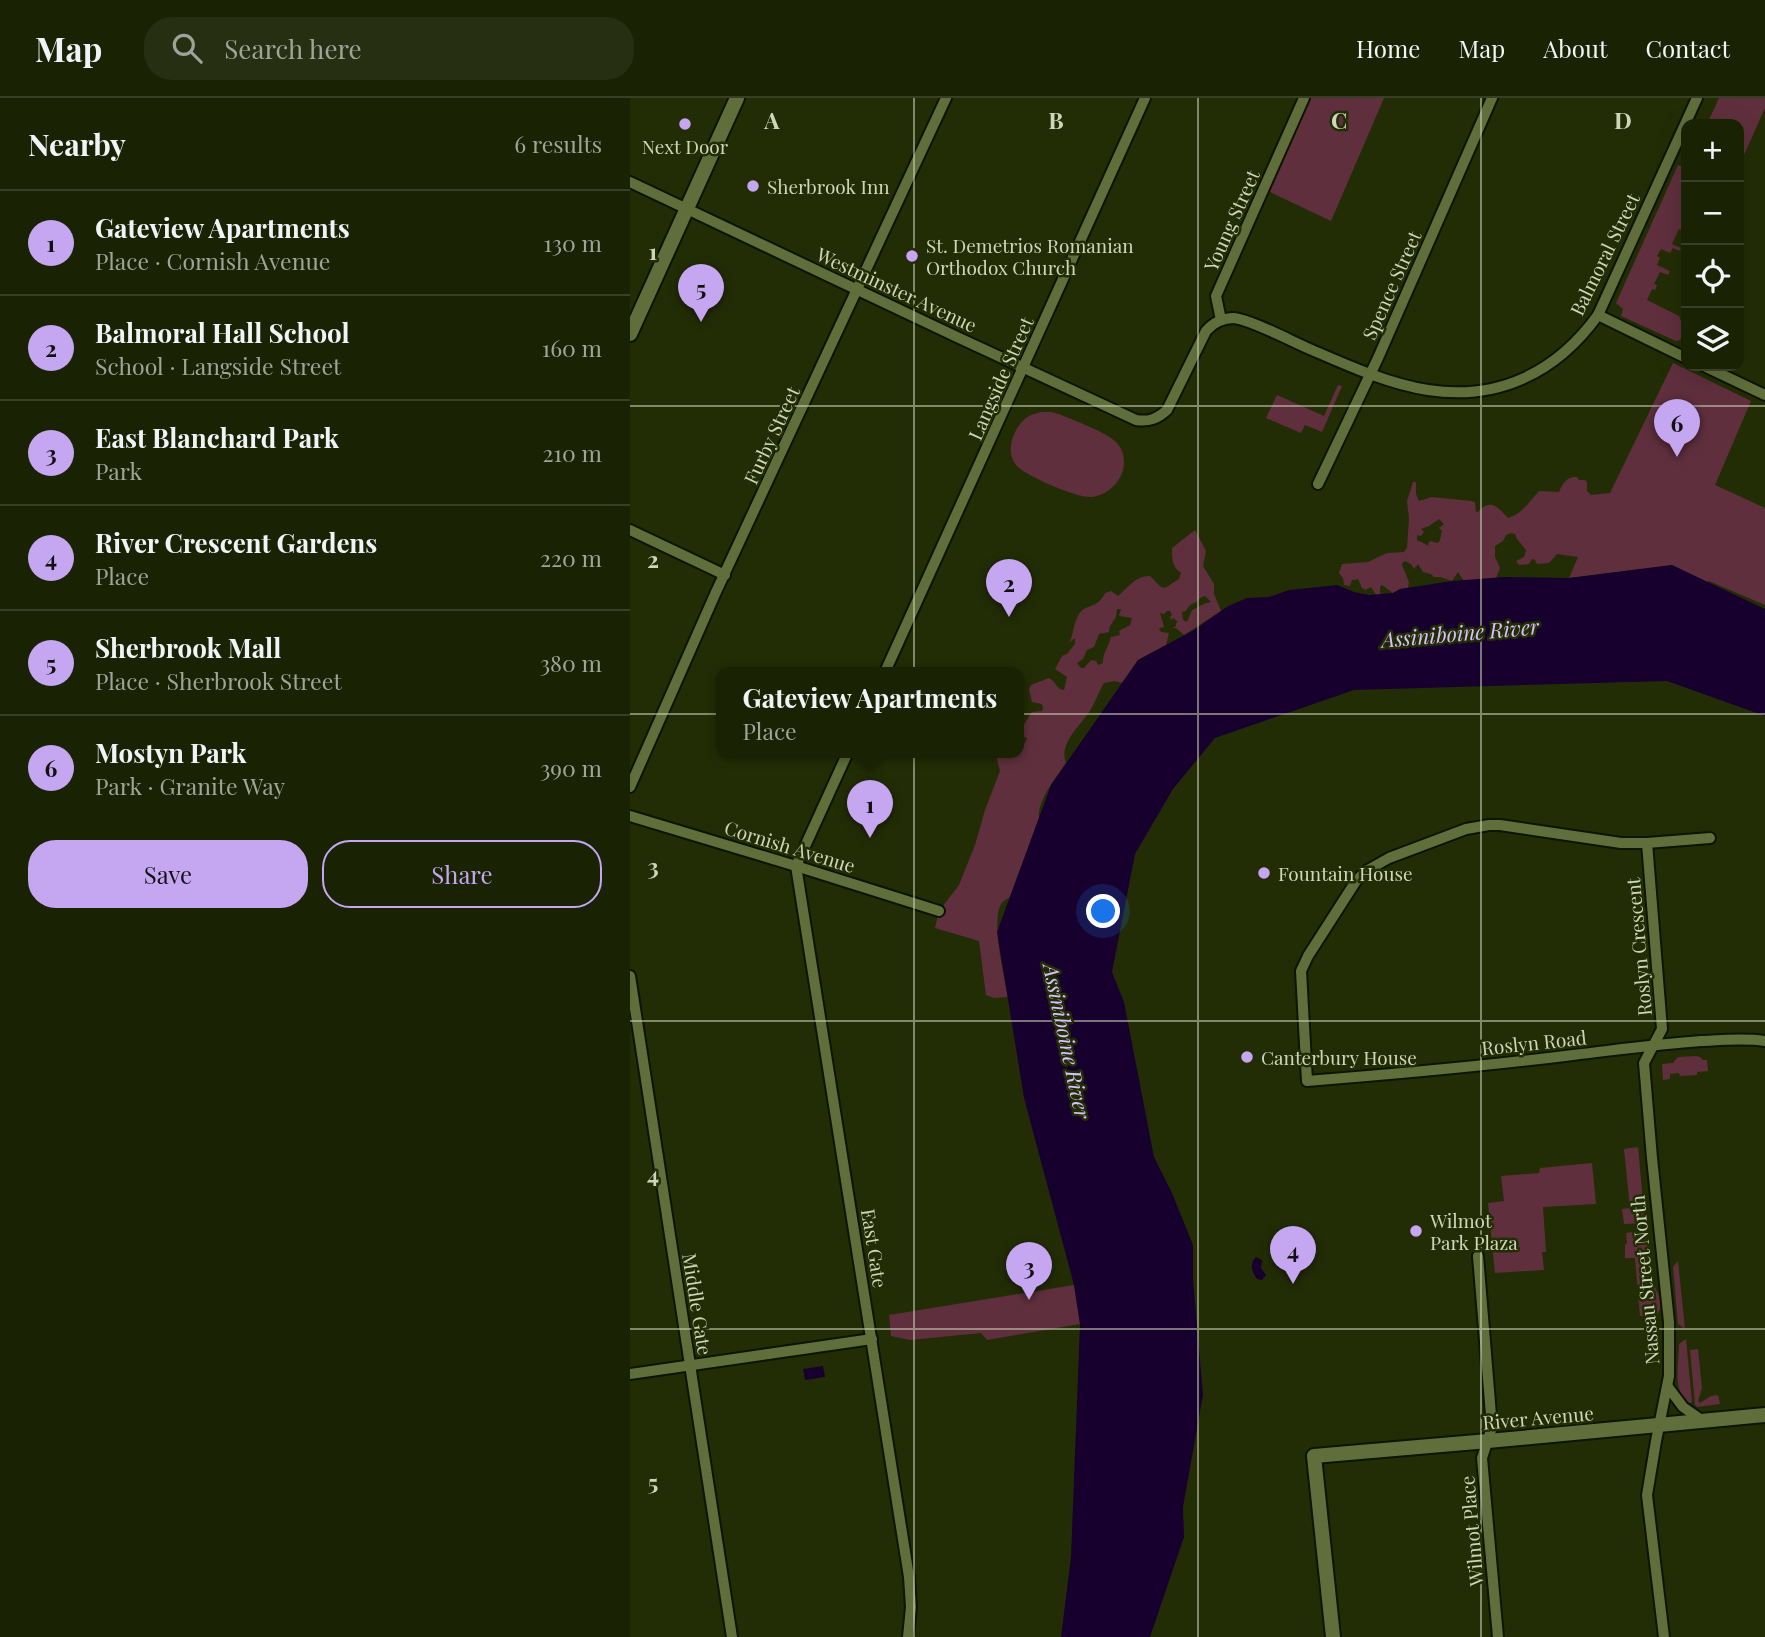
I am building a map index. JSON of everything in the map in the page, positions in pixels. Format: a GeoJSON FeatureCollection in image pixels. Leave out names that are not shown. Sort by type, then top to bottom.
{"type":"FeatureCollection","features":[{"type":"Feature","properties":{"kind":"street"},"geometry":{"type":"LineString","coordinates":[[630,334],[737,98]]}},
{"type":"Feature","properties":{"kind":"street","name":"Furby Street"},"geometry":{"type":"LineString","coordinates":[[630,788],[725,575],[946,98]]}},
{"type":"Feature","properties":{"kind":"street","name":"Langside Street"},"geometry":{"type":"LineString","coordinates":[[887,667],[1145,98]]}},
{"type":"Feature","properties":{"kind":"street","name":"Young Street"},"geometry":{"type":"LineString","coordinates":[[1221,320],[1216,296],[1304,98]]}},
{"type":"Feature","properties":{"kind":"street","name":"Spence Street"},"geometry":{"type":"LineString","coordinates":[[1318,484],[1371,373],[1492,98]]}},
{"type":"Feature","properties":{"kind":"street","name":"Balmoral Street"},"geometry":{"type":"LineString","coordinates":[[1221,320],[1240,320],[1353,368],[1407,386],[1442,392],[1473,391],[1509,384],[1535,374],[1557,359],[1585,333],[1598,315],[1697,98]]}},
{"type":"Feature","properties":{"kind":"street","name":"Westminster Avenue"},"geometry":{"type":"LineString","coordinates":[[630,182],[1136,420],[1151,420],[1167,410],[1202,337],[1210,327],[1221,320]]}},
{"type":"Feature","properties":{"kind":"street"},"geometry":{"type":"LineString","coordinates":[[1598,315],[1681,356]]}},
{"type":"Feature","properties":{"kind":"street"},"geometry":{"type":"LineString","coordinates":[[1715,371],[1765,394]]}},
{"type":"Feature","properties":{"kind":"street"},"geometry":{"type":"LineString","coordinates":[[630,530],[725,575]]}},
{"type":"Feature","properties":{"kind":"street"},"geometry":{"type":"LineString","coordinates":[[796,866],[845,758]]}},
{"type":"Feature","properties":{"kind":"street","name":"Cornish Avenue"},"geometry":{"type":"LineString","coordinates":[[630,816],[939,911]]}},
{"type":"Feature","properties":{"kind":"street","name":"Roslyn Road"},"geometry":{"type":"LineString","coordinates":[[1647,843],[1621,843],[1489,825],[1466,829],[1389,858],[1366,871],[1356,881],[1301,971],[1307,1081],[1543,1059],[1653,1045],[1740,1039],[1765,1041]]}},
{"type":"Feature","properties":{"kind":"street"},"geometry":{"type":"LineString","coordinates":[[1647,843],[1710,838]]}},
{"type":"Feature","properties":{"kind":"street","name":"Roslyn Crescent"},"geometry":{"type":"LineString","coordinates":[[1647,843],[1662,1029],[1653,1045]]}},
{"type":"Feature","properties":{"kind":"street","name":"East Gate"},"geometry":{"type":"LineString","coordinates":[[796,866],[909,1577],[911,1607],[908,1637]]}},
{"type":"Feature","properties":{"kind":"street","name":"Middle Gate"},"geometry":{"type":"LineString","coordinates":[[630,976],[732,1637]]}},
{"type":"Feature","properties":{"kind":"street","name":"Nassau Street North"},"geometry":{"type":"LineString","coordinates":[[1653,1045],[1644,1063],[1669,1322],[1670,1366],[1647,1495],[1664,1637]]}},
{"type":"Feature","properties":{"kind":"street","name":"Wilmot Place"},"geometry":{"type":"LineString","coordinates":[[1478,1256],[1492,1427],[1482,1458],[1498,1637]]}},
{"type":"Feature","properties":{"kind":"street"},"geometry":{"type":"LineString","coordinates":[[630,1374],[872,1339]]}},
{"type":"Feature","properties":{"kind":"street"},"geometry":{"type":"LineString","coordinates":[[1668,1387],[1683,1407],[1703,1421]]}},
{"type":"Feature","properties":{"kind":"street","name":"River Avenue"},"geometry":{"type":"LineString","coordinates":[[1333,1637],[1314,1456],[1765,1415]]}},
{"type":"Feature","properties":{"kind":"shaded area"},"geometry":{"type":"Polygon","coordinates":[[[1309,98],[1384,98],[1331,221],[1266,190],[1309,98]]]}},
{"type":"Feature","properties":{"kind":"shaded area"},"geometry":{"type":"Polygon","coordinates":[[[1719,98],[1765,98],[1765,108],[1744,155],[1744,119],[1709,119],[1719,98]]]}},
{"type":"Feature","properties":{"kind":"shaded area"},"geometry":{"type":"Polygon","coordinates":[[[1678,165],[1681,166],[1681,230],[1672,244],[1681,248],[1679,251],[1673,248],[1670,253],[1661,249],[1657,256],[1660,258],[1657,265],[1670,271],[1668,275],[1660,272],[1654,284],[1657,285],[1655,290],[1652,289],[1647,300],[1679,316],[1680,340],[1676,341],[1621,316],[1623,309],[1616,303],[1678,165]]]}},
{"type":"Feature","properties":{"kind":"shaded area"},"geometry":{"type":"Polygon","coordinates":[[[1673,363],[1681,367],[1681,371],[1689,371],[1751,401],[1715,485],[1765,508],[1765,605],[1709,581],[1707,583],[1672,565],[1569,578],[1578,557],[1557,554],[1549,563],[1537,564],[1532,559],[1529,564],[1519,565],[1516,561],[1524,557],[1526,550],[1515,534],[1511,533],[1495,546],[1495,557],[1500,568],[1496,578],[1464,581],[1458,572],[1452,581],[1423,572],[1418,564],[1414,569],[1405,561],[1402,565],[1409,582],[1408,588],[1393,593],[1382,585],[1380,594],[1376,595],[1371,587],[1365,590],[1362,588],[1358,579],[1352,580],[1350,586],[1344,585],[1339,573],[1342,564],[1368,562],[1387,553],[1404,552],[1407,548],[1409,518],[1407,501],[1413,482],[1416,482],[1419,501],[1432,497],[1471,501],[1475,502],[1476,512],[1490,505],[1508,518],[1521,511],[1539,491],[1559,492],[1565,481],[1573,477],[1587,482],[1587,491],[1591,495],[1610,493],[1673,363]],[[1439,519],[1421,529],[1424,532],[1421,536],[1417,535],[1417,540],[1429,546],[1430,541],[1438,543],[1442,531],[1439,528],[1444,524],[1439,519]]]}},
{"type":"Feature","properties":{"kind":"shaded area"},"geometry":{"type":"Polygon","coordinates":[[[1338,385],[1342,386],[1322,432],[1305,425],[1301,433],[1266,418],[1277,395],[1324,416],[1338,385]]]}},
{"type":"Feature","properties":{"kind":"shaded area"},"geometry":{"type":"Polygon","coordinates":[[[1041,412],[1059,414],[1097,430],[1120,446],[1124,467],[1112,488],[1098,496],[1084,496],[1041,480],[1017,466],[1011,453],[1016,431],[1025,419],[1041,412]]]}},
{"type":"Feature","properties":{"kind":"shaded area"},"geometry":{"type":"Polygon","coordinates":[[[1195,530],[1206,551],[1203,566],[1214,584],[1214,594],[1221,611],[1184,635],[1173,628],[1178,622],[1173,618],[1171,620],[1170,611],[1160,613],[1164,627],[1159,629],[1169,633],[1166,645],[1138,660],[1122,683],[1104,683],[1091,709],[1072,734],[1065,748],[1066,763],[1044,797],[1010,897],[1001,904],[998,912],[999,949],[1008,997],[994,998],[986,995],[979,941],[935,928],[939,911],[959,885],[975,845],[1000,771],[997,758],[1024,758],[1024,743],[1027,738],[1024,736],[1024,724],[1032,712],[1042,711],[1043,708],[1042,704],[1032,702],[1029,690],[1031,685],[1049,678],[1059,689],[1064,690],[1067,677],[1055,669],[1062,656],[1075,644],[1075,638],[1070,642],[1079,614],[1099,602],[1105,593],[1111,591],[1118,596],[1141,577],[1150,576],[1165,588],[1179,579],[1181,573],[1172,559],[1172,548],[1195,530]],[[1205,596],[1200,598],[1182,612],[1183,620],[1187,622],[1192,610],[1211,602],[1205,596]],[[1117,609],[1109,632],[1099,634],[1094,647],[1087,650],[1083,659],[1077,663],[1081,668],[1091,660],[1098,665],[1103,663],[1111,637],[1120,635],[1119,631],[1130,625],[1132,618],[1119,616],[1121,609],[1117,609]]]}},
{"type":"Feature","properties":{"kind":"shaded area"},"geometry":{"type":"Polygon","coordinates":[[[1696,1056],[1707,1060],[1708,1071],[1697,1072],[1697,1075],[1670,1074],[1670,1079],[1663,1080],[1662,1064],[1673,1063],[1678,1057],[1696,1056]]]}},
{"type":"Feature","properties":{"kind":"shaded area"},"geometry":{"type":"Polygon","coordinates":[[[1638,1147],[1645,1223],[1624,1224],[1622,1209],[1630,1208],[1624,1149],[1638,1147]]]}},
{"type":"Feature","properties":{"kind":"shaded area"},"geometry":{"type":"Polygon","coordinates":[[[1592,1163],[1596,1204],[1543,1207],[1546,1252],[1542,1252],[1544,1270],[1495,1273],[1488,1203],[1504,1201],[1501,1176],[1539,1173],[1540,1168],[1592,1163]]]}},
{"type":"Feature","properties":{"kind":"shaded area"},"geometry":{"type":"Polygon","coordinates":[[[1646,1230],[1651,1277],[1661,1305],[1657,1315],[1640,1316],[1635,1258],[1625,1258],[1625,1245],[1626,1233],[1646,1230]]]}},
{"type":"Feature","properties":{"kind":"shaded area"},"geometry":{"type":"Polygon","coordinates":[[[1678,1261],[1685,1329],[1678,1324],[1673,1267],[1678,1261]]]}},
{"type":"Feature","properties":{"kind":"shaded area"},"geometry":{"type":"Polygon","coordinates":[[[1074,1285],[1080,1324],[987,1340],[981,1333],[910,1340],[891,1336],[889,1315],[1074,1285]]]}},
{"type":"Feature","properties":{"kind":"shaded area"},"geometry":{"type":"Polygon","coordinates":[[[1686,1339],[1692,1402],[1688,1404],[1678,1383],[1679,1344],[1686,1339]]]}},
{"type":"Feature","properties":{"kind":"shaded area"},"geometry":{"type":"Polygon","coordinates":[[[1698,1349],[1702,1388],[1698,1401],[1700,1403],[1718,1395],[1720,1404],[1695,1405],[1690,1350],[1698,1349]]]}},
{"type":"Feature","properties":{"kind":"water","name":"Assiniboine River"},"geometry":{"type":"Polygon","coordinates":[[[1672,565],[1765,609],[1765,716],[1667,681],[1354,690],[1215,738],[1173,789],[1135,854],[1112,972],[1124,1002],[1154,1157],[1193,1245],[1193,1279],[1203,1395],[1183,1507],[1184,1537],[1150,1637],[1061,1637],[1071,1557],[1080,1324],[1074,1285],[1024,1098],[997,932],[1051,785],[1138,660],[1194,630],[1228,606],[1247,598],[1269,597],[1289,590],[1337,585],[1369,595],[1452,581],[1504,577],[1569,578],[1672,565]]]}},
{"type":"Feature","properties":{"kind":"water"},"geometry":{"type":"Polygon","coordinates":[[[1256,1257],[1262,1260],[1261,1268],[1266,1275],[1262,1280],[1257,1279],[1253,1271],[1252,1262],[1256,1257]]]}},
{"type":"Feature","properties":{"kind":"water"},"geometry":{"type":"Polygon","coordinates":[[[823,1366],[825,1377],[805,1380],[803,1369],[823,1366]]]}},
{"type":"Feature","properties":{"kind":"place","name":"Next Door"},"geometry":{"type":"Point","coordinates":[685,124]}},
{"type":"Feature","properties":{"kind":"place","name":"Sherbrook Inn"},"geometry":{"type":"Point","coordinates":[753,186]}},
{"type":"Feature","properties":{"kind":"place","name":"St. Demetrios Romanian Orthodox Church"},"geometry":{"type":"Point","coordinates":[912,256]}},
{"type":"Feature","properties":{"kind":"place","name":"Sherbrook Mall"},"geometry":{"type":"Point","coordinates":[701,322]}},
{"type":"Feature","properties":{"kind":"place","name":"Mostyn Park"},"geometry":{"type":"Point","coordinates":[1677,457]}},
{"type":"Feature","properties":{"kind":"place","name":"Balmoral Hall School"},"geometry":{"type":"Point","coordinates":[1009,617]}},
{"type":"Feature","properties":{"kind":"place","name":"Gateview Apartments"},"geometry":{"type":"Point","coordinates":[870,838]}},
{"type":"Feature","properties":{"kind":"place","name":"Fountain House"},"geometry":{"type":"Point","coordinates":[1264,873]}},
{"type":"Feature","properties":{"kind":"place","name":"Canterbury House"},"geometry":{"type":"Point","coordinates":[1247,1057]}},
{"type":"Feature","properties":{"kind":"place","name":"Wilmot Park Plaza"},"geometry":{"type":"Point","coordinates":[1416,1231]}},
{"type":"Feature","properties":{"kind":"place","name":"River Crescent Gardens"},"geometry":{"type":"Point","coordinates":[1293,1284]}},
{"type":"Feature","properties":{"kind":"place","name":"East Blanchard Park"},"geometry":{"type":"Point","coordinates":[1029,1300]}}]}
